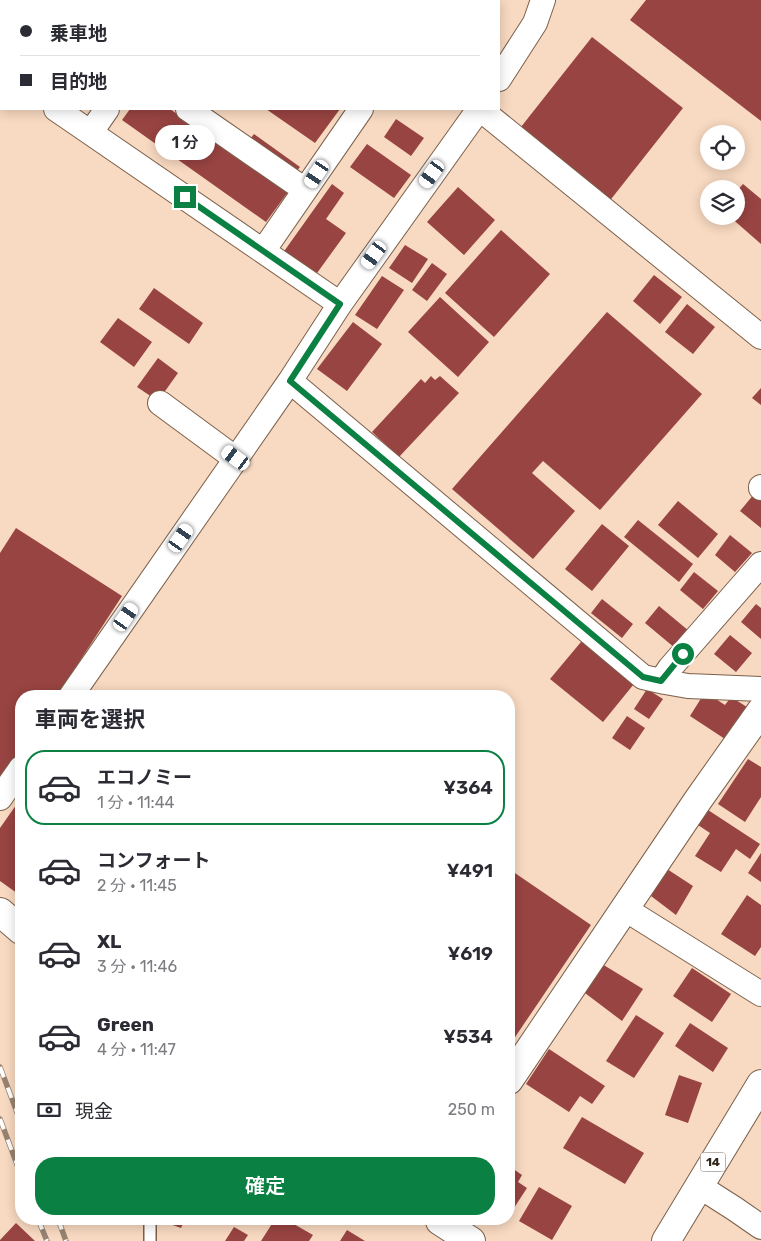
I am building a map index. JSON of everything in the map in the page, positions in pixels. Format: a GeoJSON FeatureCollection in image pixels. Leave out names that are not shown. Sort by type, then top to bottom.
{"type":"FeatureCollection","features":[{"type":"Feature","properties":{"kind":"street"},"geometry":{"type":"LineString","coordinates":[[500,77],[536,23],[543,0]]}},
{"type":"Feature","properties":{"kind":"street"},"geometry":{"type":"LineString","coordinates":[[62,110],[340,304]]}},
{"type":"Feature","properties":{"kind":"street"},"geometry":{"type":"LineString","coordinates":[[91,132],[106,110]]}},
{"type":"Feature","properties":{"kind":"street"},"geometry":{"type":"LineString","coordinates":[[189,110],[306,190]]}},
{"type":"Feature","properties":{"kind":"street"},"geometry":{"type":"LineString","coordinates":[[263,251],[360,110]]}},
{"type":"Feature","properties":{"kind":"street"},"geometry":{"type":"LineString","coordinates":[[75,690],[290,381],[340,304],[478,110]]}},
{"type":"Feature","properties":{"kind":"street"},"geometry":{"type":"LineString","coordinates":[[480,110],[761,337]]}},
{"type":"Feature","properties":{"kind":"street"},"geometry":{"type":"LineString","coordinates":[[290,381],[643,677],[688,686],[761,689]]}},
{"type":"Feature","properties":{"kind":"street"},"geometry":{"type":"LineString","coordinates":[[160,403],[236,458]]}},
{"type":"Feature","properties":{"kind":"street"},"geometry":{"type":"LineString","coordinates":[[661,681],[670,668],[761,564]]}},
{"type":"Feature","properties":{"kind":"street"},"geometry":{"type":"LineString","coordinates":[[515,1071],[761,711]]}},
{"type":"Feature","properties":{"kind":"street"},"geometry":{"type":"LineString","coordinates":[[0,798],[15,777]]}},
{"type":"Feature","properties":{"kind":"street"},"geometry":{"type":"LineString","coordinates":[[624,909],[761,994]]}},
{"type":"Feature","properties":{"kind":"street"},"geometry":{"type":"LineString","coordinates":[[0,912],[15,925]]}},
{"type":"Feature","properties":{"kind":"street","name":"14"},"geometry":{"type":"LineString","coordinates":[[666,1241],[761,1084]]}},
{"type":"Feature","properties":{"kind":"street"},"geometry":{"type":"LineString","coordinates":[[699,1186],[761,1227]]}},
{"type":"Feature","properties":{"kind":"street"},"geometry":{"type":"LineString","coordinates":[[446,1225],[470,1241]]}},
{"type":"Feature","properties":{"kind":"lane"},"geometry":{"type":"LineString","coordinates":[[150,1225],[150,1241]]}},
{"type":"Feature","properties":{"kind":"building"},"geometry":{"type":"Polygon","coordinates":[[[646,0],[761,0],[761,121],[630,20],[646,0]]]}},
{"type":"Feature","properties":{"kind":"building"},"geometry":{"type":"Polygon","coordinates":[[[592,37],[683,108],[608,203],[517,132],[592,37]]]}},
{"type":"Feature","properties":{"kind":"building"},"geometry":{"type":"Polygon","coordinates":[[[129,110],[171,110],[288,192],[266,222],[122,120],[129,110]]]}},
{"type":"Feature","properties":{"kind":"building"},"geometry":{"type":"Polygon","coordinates":[[[267,110],[339,110],[315,143],[267,110]]]}},
{"type":"Feature","properties":{"kind":"building"},"geometry":{"type":"Polygon","coordinates":[[[396,119],[424,138],[411,156],[384,137],[396,119]]]}},
{"type":"Feature","properties":{"kind":"building"},"geometry":{"type":"Polygon","coordinates":[[[254,134],[300,167],[292,177],[246,144],[254,134]]]}},
{"type":"Feature","properties":{"kind":"building"},"geometry":{"type":"Polygon","coordinates":[[[367,144],[411,175],[394,198],[350,167],[367,144]]]}},
{"type":"Feature","properties":{"kind":"building"},"geometry":{"type":"Polygon","coordinates":[[[332,184],[344,193],[326,219],[346,233],[312,280],[280,257],[332,184]]]}},
{"type":"Feature","properties":{"kind":"building"},"geometry":{"type":"Polygon","coordinates":[[[745,186],[761,199],[761,244],[739,225],[745,225],[745,186]]]}},
{"type":"Feature","properties":{"kind":"building"},"geometry":{"type":"Polygon","coordinates":[[[458,187],[495,220],[464,255],[427,222],[458,187]]]}},
{"type":"Feature","properties":{"kind":"building"},"geometry":{"type":"Polygon","coordinates":[[[501,230],[550,274],[494,337],[445,293],[501,230]]]}},
{"type":"Feature","properties":{"kind":"building"},"geometry":{"type":"Polygon","coordinates":[[[405,245],[428,259],[412,283],[389,268],[405,245]]]}},
{"type":"Feature","properties":{"kind":"building"},"geometry":{"type":"Polygon","coordinates":[[[432,263],[447,274],[427,301],[412,290],[432,263]]]}},
{"type":"Feature","properties":{"kind":"building"},"geometry":{"type":"Polygon","coordinates":[[[654,275],[682,297],[660,324],[633,301],[654,275]]]}},
{"type":"Feature","properties":{"kind":"building"},"geometry":{"type":"Polygon","coordinates":[[[382,276],[404,290],[377,329],[355,315],[382,276]]]}},
{"type":"Feature","properties":{"kind":"building"},"geometry":{"type":"Polygon","coordinates":[[[154,288],[203,323],[189,344],[139,309],[154,288]]]}},
{"type":"Feature","properties":{"kind":"building"},"geometry":{"type":"Polygon","coordinates":[[[440,297],[489,342],[458,377],[408,332],[440,297]]]}},
{"type":"Feature","properties":{"kind":"building"},"geometry":{"type":"Polygon","coordinates":[[[687,304],[715,327],[693,354],[665,332],[687,304]]]}},
{"type":"Feature","properties":{"kind":"building"},"geometry":{"type":"Polygon","coordinates":[[[607,312],[702,394],[600,510],[543,461],[532,473],[575,511],[533,559],[452,489],[607,312]]]}},
{"type":"Feature","properties":{"kind":"building"},"geometry":{"type":"Polygon","coordinates":[[[118,318],[152,342],[134,367],[100,342],[118,318]]]}},
{"type":"Feature","properties":{"kind":"building"},"geometry":{"type":"Polygon","coordinates":[[[353,322],[382,344],[347,391],[317,369],[353,322]]]}},
{"type":"Feature","properties":{"kind":"building"},"geometry":{"type":"Polygon","coordinates":[[[158,358],[178,373],[158,401],[137,387],[158,358]]]}},
{"type":"Feature","properties":{"kind":"building"},"geometry":{"type":"Polygon","coordinates":[[[431,376],[435,380],[440,376],[459,393],[399,457],[372,432],[421,379],[425,383],[431,376]]]}},
{"type":"Feature","properties":{"kind":"building"},"geometry":{"type":"Polygon","coordinates":[[[761,388],[761,405],[752,398],[761,388]]]}},
{"type":"Feature","properties":{"kind":"building"},"geometry":{"type":"Polygon","coordinates":[[[755,493],[761,498],[761,528],[740,511],[755,493]]]}},
{"type":"Feature","properties":{"kind":"building"},"geometry":{"type":"Polygon","coordinates":[[[678,501],[718,534],[698,558],[658,525],[678,501]]]}},
{"type":"Feature","properties":{"kind":"building"},"geometry":{"type":"Polygon","coordinates":[[[638,520],[693,564],[679,582],[624,537],[638,520]]]}},
{"type":"Feature","properties":{"kind":"building"},"geometry":{"type":"Polygon","coordinates":[[[602,524],[629,546],[592,591],[565,569],[602,524]]]}},
{"type":"Feature","properties":{"kind":"building"},"geometry":{"type":"Polygon","coordinates":[[[16,528],[122,596],[61,690],[15,690],[15,760],[0,783],[0,553],[16,528]]]}},
{"type":"Feature","properties":{"kind":"building"},"geometry":{"type":"Polygon","coordinates":[[[730,535],[752,553],[735,572],[715,555],[730,535]]]}},
{"type":"Feature","properties":{"kind":"building"},"geometry":{"type":"Polygon","coordinates":[[[694,572],[718,591],[703,609],[680,590],[694,572]]]}},
{"type":"Feature","properties":{"kind":"building"},"geometry":{"type":"Polygon","coordinates":[[[602,599],[633,624],[622,638],[591,613],[602,599]]]}},
{"type":"Feature","properties":{"kind":"building"},"geometry":{"type":"Polygon","coordinates":[[[756,604],[761,608],[761,639],[741,622],[756,604]]]}},
{"type":"Feature","properties":{"kind":"building"},"geometry":{"type":"Polygon","coordinates":[[[659,606],[689,631],[675,648],[645,623],[659,606]]]}},
{"type":"Feature","properties":{"kind":"building"},"geometry":{"type":"Polygon","coordinates":[[[730,635],[752,653],[736,672],[714,654],[730,635]]]}},
{"type":"Feature","properties":{"kind":"building"},"geometry":{"type":"Polygon","coordinates":[[[586,636],[638,679],[603,722],[550,679],[586,636]]]}},
{"type":"Feature","properties":{"kind":"building"},"geometry":{"type":"Polygon","coordinates":[[[647,689],[663,699],[649,719],[634,709],[647,689]]]}},
{"type":"Feature","properties":{"kind":"building"},"geometry":{"type":"Polygon","coordinates":[[[705,692],[725,705],[731,697],[747,707],[725,739],[690,716],[705,692]]]}},
{"type":"Feature","properties":{"kind":"building"},"geometry":{"type":"Polygon","coordinates":[[[627,716],[645,728],[630,750],[612,738],[627,716]]]}},
{"type":"Feature","properties":{"kind":"building"},"geometry":{"type":"Polygon","coordinates":[[[748,759],[761,767],[761,797],[745,822],[718,804],[748,759]]]}},
{"type":"Feature","properties":{"kind":"building"},"geometry":{"type":"Polygon","coordinates":[[[15,807],[15,892],[0,881],[0,828],[15,807]]]}},
{"type":"Feature","properties":{"kind":"building"},"geometry":{"type":"Polygon","coordinates":[[[708,810],[760,844],[750,859],[736,849],[721,872],[695,856],[710,833],[698,825],[708,810]]]}},
{"type":"Feature","properties":{"kind":"building"},"geometry":{"type":"Polygon","coordinates":[[[761,853],[761,882],[748,873],[761,853]]]}},
{"type":"Feature","properties":{"kind":"building"},"geometry":{"type":"Polygon","coordinates":[[[667,869],[693,886],[676,915],[651,896],[667,869]]]}},
{"type":"Feature","properties":{"kind":"building"},"geometry":{"type":"Polygon","coordinates":[[[515,873],[591,925],[515,1037],[515,873]]]}},
{"type":"Feature","properties":{"kind":"building"},"geometry":{"type":"Polygon","coordinates":[[[747,895],[761,905],[761,947],[755,956],[721,934],[747,895]]]}},
{"type":"Feature","properties":{"kind":"building"},"geometry":{"type":"Polygon","coordinates":[[[602,964],[643,989],[622,1021],[585,993],[602,964]]]}},
{"type":"Feature","properties":{"kind":"building"},"geometry":{"type":"Polygon","coordinates":[[[692,968],[731,994],[712,1022],[673,996],[692,968]]]}},
{"type":"Feature","properties":{"kind":"building"},"geometry":{"type":"Polygon","coordinates":[[[636,1015],[664,1033],[634,1078],[606,1061],[636,1015]]]}},
{"type":"Feature","properties":{"kind":"building"},"geometry":{"type":"Polygon","coordinates":[[[690,1023],[728,1048],[713,1072],[675,1046],[690,1023]]]}},
{"type":"Feature","properties":{"kind":"building"},"geometry":{"type":"Polygon","coordinates":[[[549,1049],[605,1086],[592,1104],[580,1096],[569,1112],[526,1084],[549,1049]]]}},
{"type":"Feature","properties":{"kind":"building"},"geometry":{"type":"Polygon","coordinates":[[[679,1075],[702,1083],[688,1123],[665,1115],[679,1075]]]}},
{"type":"Feature","properties":{"kind":"building"},"geometry":{"type":"Polygon","coordinates":[[[582,1117],[644,1153],[625,1184],[563,1148],[582,1117]]]}},
{"type":"Feature","properties":{"kind":"building"},"geometry":{"type":"Polygon","coordinates":[[[515,1170],[522,1175],[518,1182],[527,1188],[515,1206],[515,1170]]]}},
{"type":"Feature","properties":{"kind":"building"},"geometry":{"type":"Polygon","coordinates":[[[539,1187],[572,1206],[552,1240],[519,1221],[539,1187]]]}},
{"type":"Feature","properties":{"kind":"building"},"geometry":{"type":"Polygon","coordinates":[[[15,1224],[35,1241],[0,1241],[15,1224]]]}},
{"type":"Feature","properties":{"kind":"building"},"geometry":{"type":"Polygon","coordinates":[[[271,1225],[296,1225],[313,1235],[309,1241],[261,1241],[271,1225]]]}},
{"type":"Feature","properties":{"kind":"building"},"geometry":{"type":"Polygon","coordinates":[[[234,1227],[248,1235],[244,1241],[225,1241],[234,1227]]]}},
{"type":"Feature","properties":{"kind":"building"},"geometry":{"type":"Polygon","coordinates":[[[347,1230],[365,1241],[340,1241],[347,1230]]]}},
{"type":"Feature","properties":{"kind":"railway"},"geometry":{"type":"LineString","coordinates":[[0,1067],[15,1107]]}},
{"type":"Feature","properties":{"kind":"railway"},"geometry":{"type":"LineString","coordinates":[[0,1119],[15,1159]]}},
{"type":"Feature","properties":{"kind":"railway"},"geometry":{"type":"LineString","coordinates":[[40,1225],[47,1241]]}},
{"type":"Feature","properties":{"kind":"railway"},"geometry":{"type":"LineString","coordinates":[[60,1225],[66,1241]]}},
{"type":"Feature","properties":{"kind":"route"},"geometry":{"type":"LineString","coordinates":[[185,197],[340,304],[290,381],[643,677],[661,681],[683,654]]}}]}
